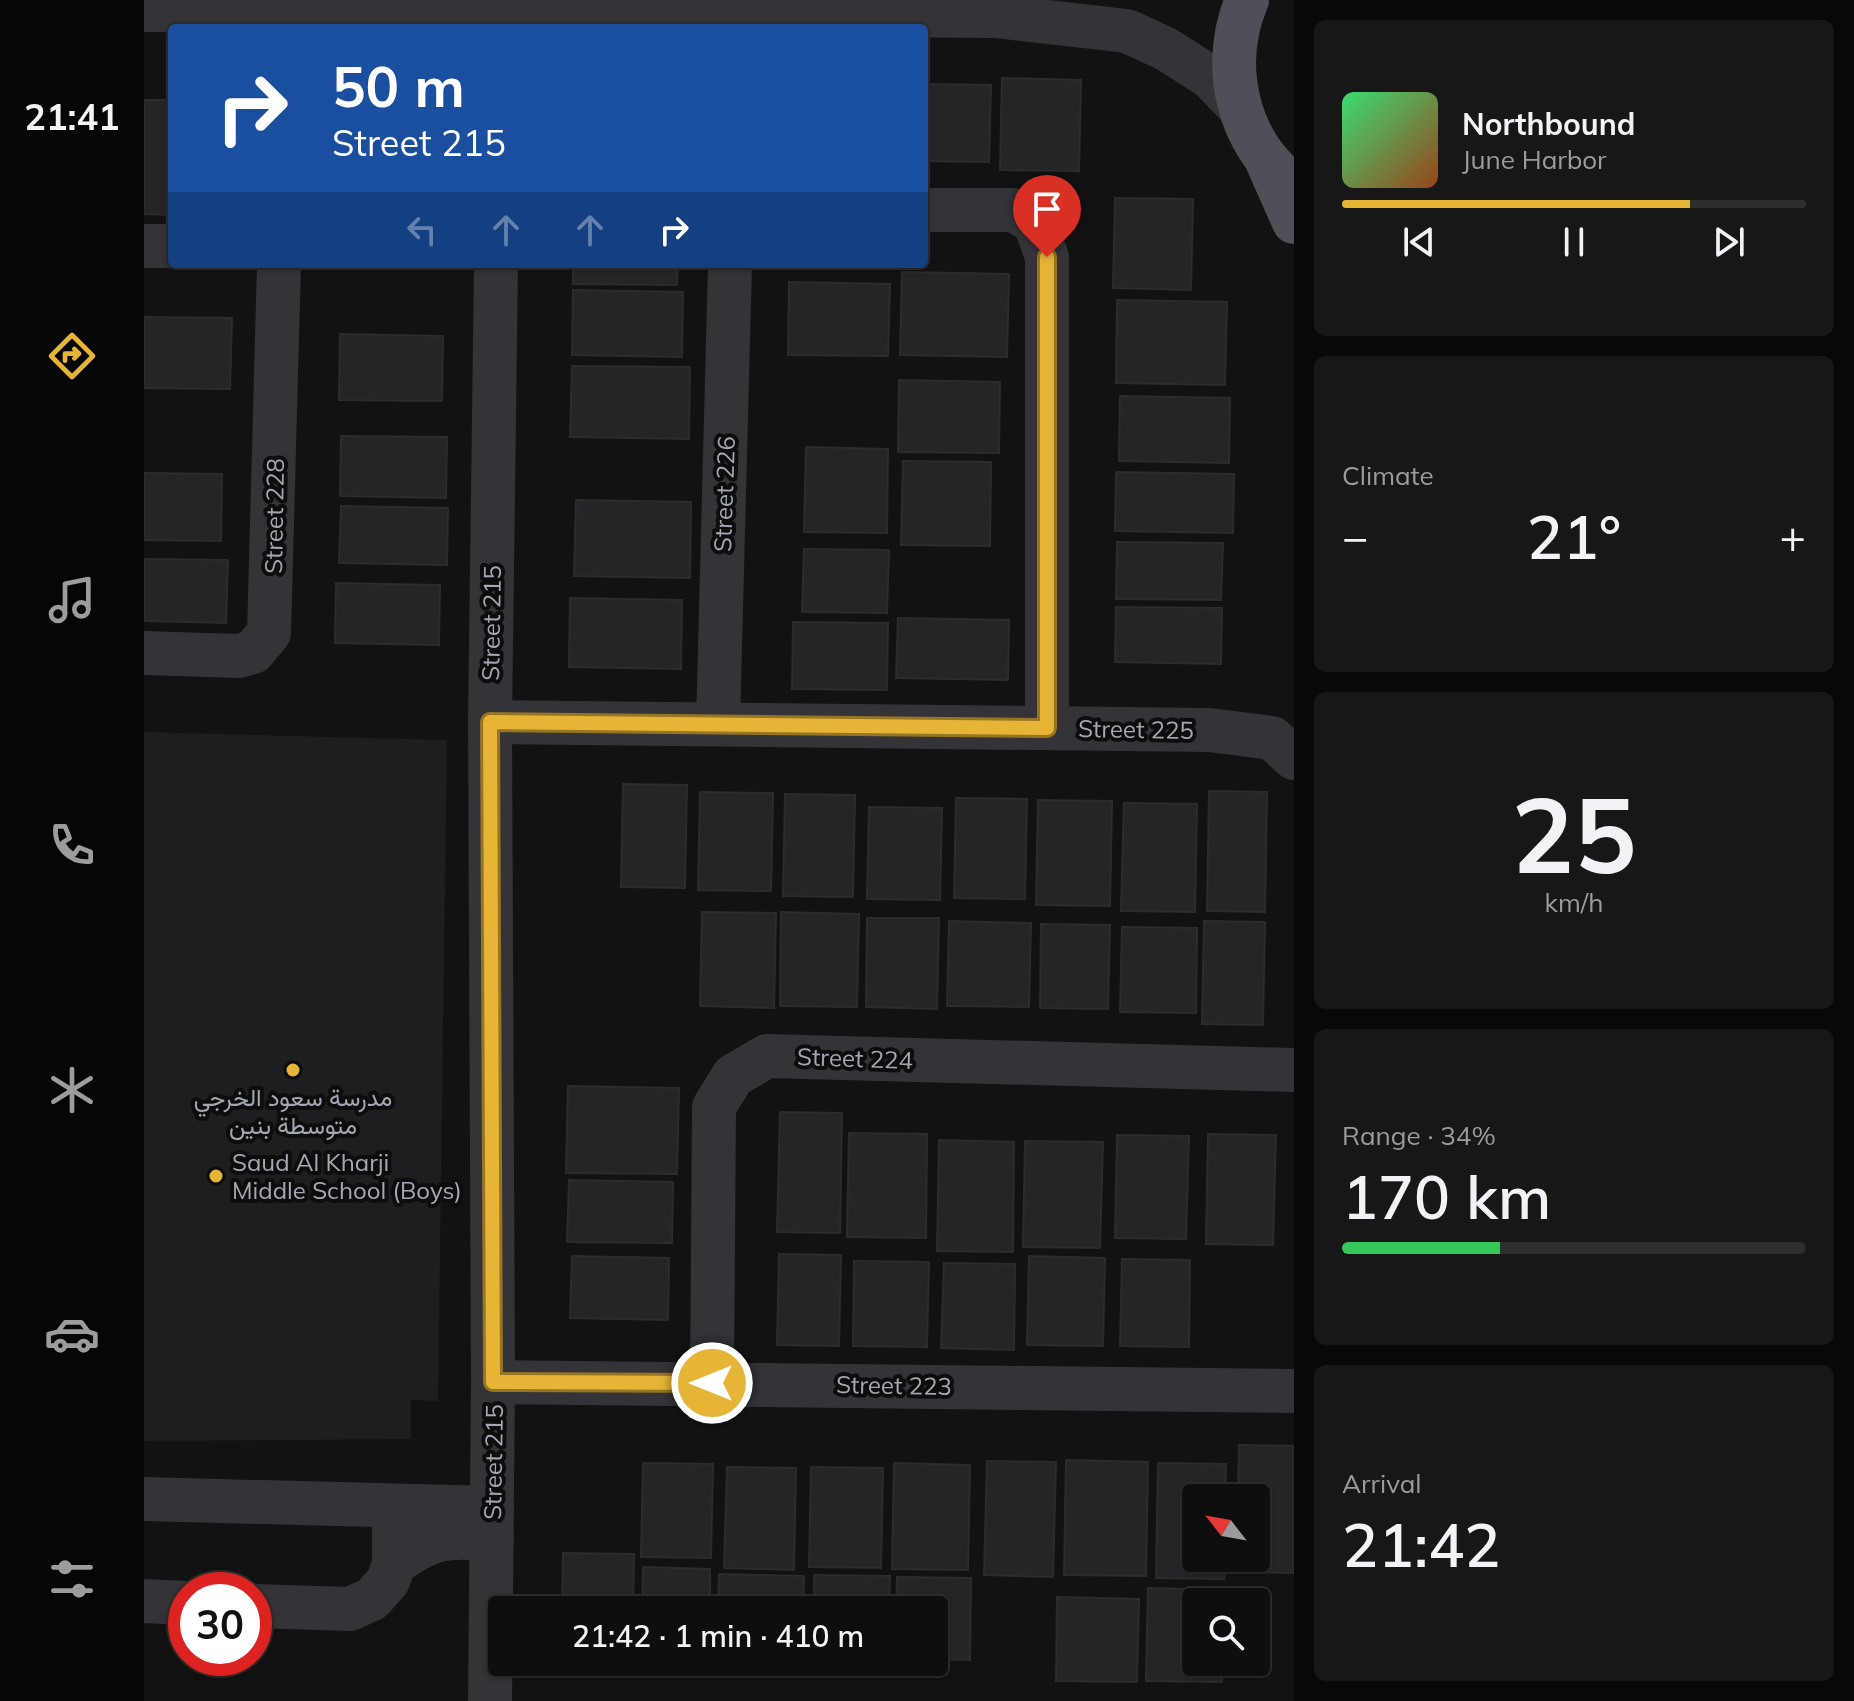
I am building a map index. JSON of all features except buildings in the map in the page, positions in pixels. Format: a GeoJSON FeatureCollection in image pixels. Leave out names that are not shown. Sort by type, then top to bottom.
{"type":"FeatureCollection","features":[{"type":"Feature","properties":{"kind":"main road"},"geometry":{"type":"LineString","coordinates":[[1247,0],[1234,47],[1234,77],[1239,107],[1250,132],[1279,170],[1294,222]]}},
{"type":"Feature","properties":{"kind":"street"},"geometry":{"type":"LineString","coordinates":[[144,10],[500,21],[853,8],[995,16],[1127,31],[1166,49],[1210,77],[1239,107]]}},
{"type":"Feature","properties":{"kind":"street"},"geometry":{"type":"LineString","coordinates":[[928,210],[1014,210],[1035,223],[1047,257],[1047,728]]}},
{"type":"Feature","properties":{"kind":"street"},"geometry":{"type":"LineString","coordinates":[[144,246],[168,246]]}},
{"type":"Feature","properties":{"kind":"street","name":"Street 228"},"geometry":{"type":"LineString","coordinates":[[144,653],[239,656],[253,652],[269,633],[279,268]]}},
{"type":"Feature","properties":{"kind":"street","name":"Street 215"},"geometry":{"type":"LineString","coordinates":[[490,1701],[493,1382],[490,722],[496,268]]}},
{"type":"Feature","properties":{"kind":"street","name":"Street 226"},"geometry":{"type":"LineString","coordinates":[[718,724],[730,268]]}},
{"type":"Feature","properties":{"kind":"street","name":"Street 225"},"geometry":{"type":"LineString","coordinates":[[490,722],[1209,730],[1272,738],[1294,758]]}},
{"type":"Feature","properties":{"kind":"street","name":"Street 224"},"geometry":{"type":"LineString","coordinates":[[712,1383],[714,1107],[733,1076],[767,1056],[1294,1070]]}},
{"type":"Feature","properties":{"kind":"street","name":"Street 223"},"geometry":{"type":"LineString","coordinates":[[493,1382],[1294,1391]]}},
{"type":"Feature","properties":{"kind":"street"},"geometry":{"type":"LineString","coordinates":[[144,1499],[394,1506],[492,1523]]}},
{"type":"Feature","properties":{"kind":"street"},"geometry":{"type":"LineString","coordinates":[[272,1607],[350,1609],[372,1599],[388,1581],[394,1564],[394,1506]]}},
{"type":"Feature","properties":{"kind":"street"},"geometry":{"type":"LineString","coordinates":[[394,1564],[435,1538],[492,1523]]}},
{"type":"Feature","properties":{"kind":"street"},"geometry":{"type":"LineString","coordinates":[[144,1601],[168,1602]]}},
{"type":"Feature","properties":{"kind":"shaded area","name":"مدرسة سعود الخرجي متوسطة بنين"},"geometry":{"type":"Polygon","coordinates":[[[144,732],[447,740],[438,1401],[411,1400],[411,1439],[144,1441],[144,732]]]}},
{"type":"Feature","properties":{"kind":"place","name":"مدرسة سعود الخرجي متوسطة بنين"},"geometry":{"type":"Point","coordinates":[293,1070]}},
{"type":"Feature","properties":{"kind":"place","name":"Saud Al Kharji Middle School (Boys)"},"geometry":{"type":"Point","coordinates":[216,1176]}},
{"type":"Feature","properties":{"kind":"route"},"geometry":{"type":"LineString","coordinates":[[712,1383],[493,1382],[490,722],[1047,728],[1047,257]]}}]}
